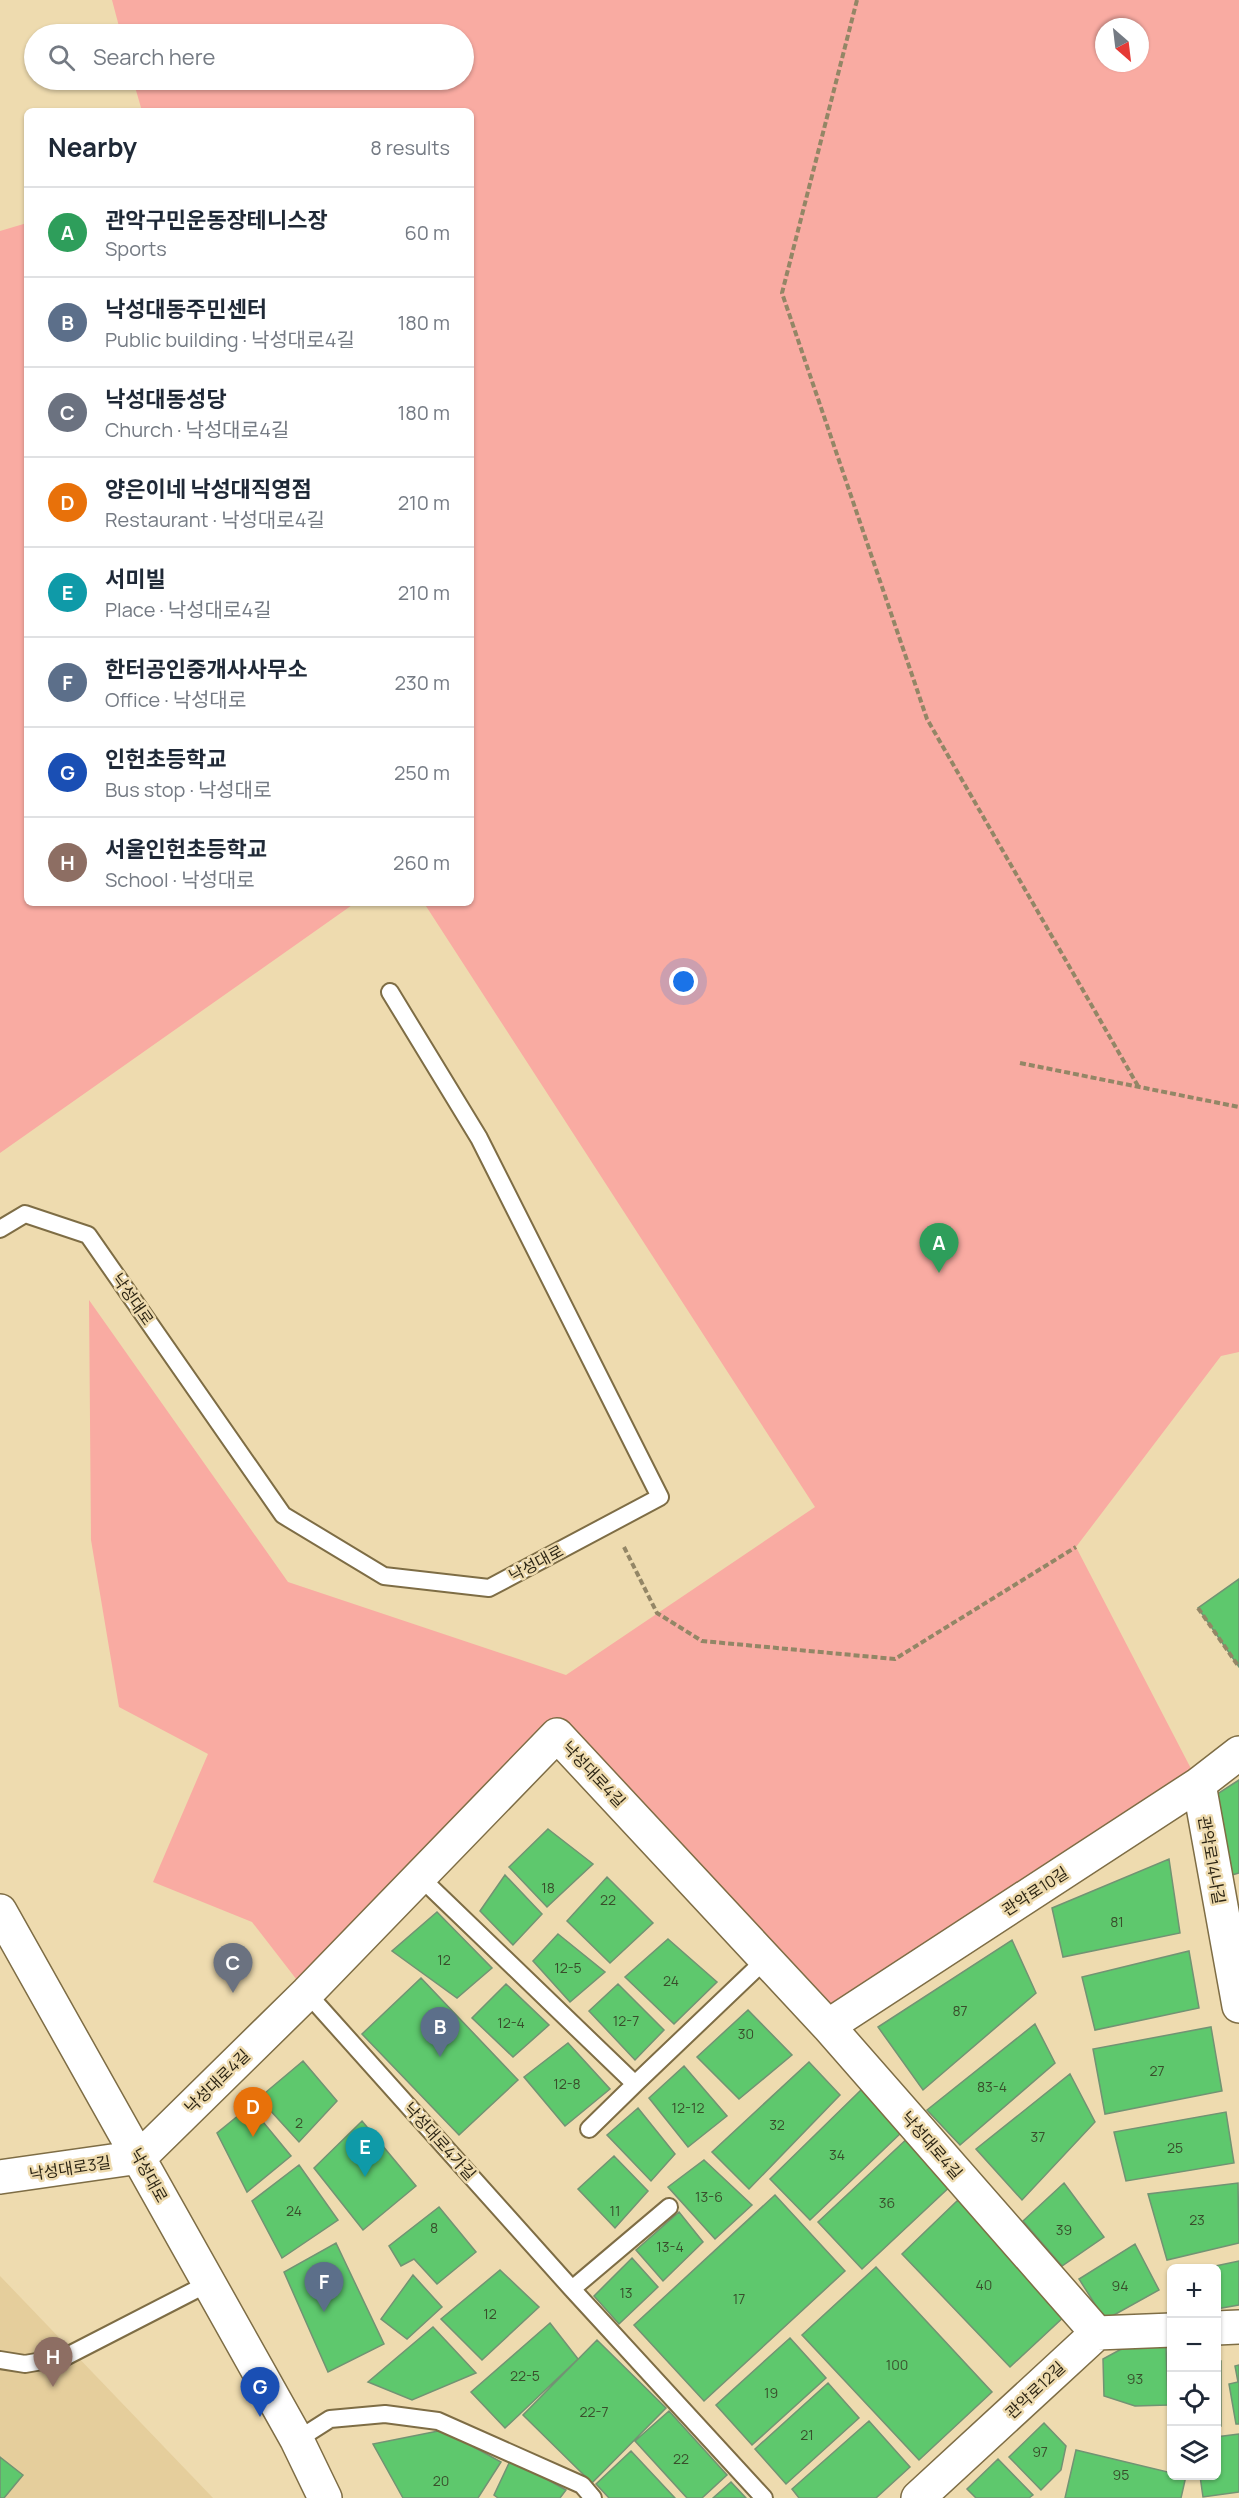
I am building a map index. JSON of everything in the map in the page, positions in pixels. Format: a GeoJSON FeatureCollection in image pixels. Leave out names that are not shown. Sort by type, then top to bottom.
{"type":"FeatureCollection","features":[{"type":"Feature","properties":{"kind":"street","name":"낙성대로4길"},"geometry":{"type":"LineString","coordinates":[[140,2157],[307,1993],[557,1735],[828,2026],[1097,2333]]}},
{"type":"Feature","properties":{"kind":"street","name":"관악로10길"},"geometry":{"type":"LineString","coordinates":[[828,2026],[1199,1784],[1239,1753]]}},
{"type":"Feature","properties":{"kind":"street","name":"관악로14나길"},"geometry":{"type":"LineString","coordinates":[[1199,1784],[1239,2006]]}},
{"type":"Feature","properties":{"kind":"street","name":"낙성대로"},"geometry":{"type":"LineString","coordinates":[[0,1911],[297,2440],[325,2498]]}},
{"type":"Feature","properties":{"kind":"street","name":"낙성대로3길"},"geometry":{"type":"LineString","coordinates":[[0,2178],[140,2157]]}},
{"type":"Feature","properties":{"kind":"street"},"geometry":{"type":"LineString","coordinates":[[1221,2328],[1239,2327]]}},
{"type":"Feature","properties":{"kind":"street"},"geometry":{"type":"LineString","coordinates":[[1097,2333],[1167,2330]]}},
{"type":"Feature","properties":{"kind":"street","name":"관악로12길"},"geometry":{"type":"LineString","coordinates":[[918,2498],[1097,2333]]}},
{"type":"Feature","properties":{"kind":"lane","name":"낙성대로"},"geometry":{"type":"LineString","coordinates":[[0,1230],[25,1214],[88,1235],[283,1515],[384,1576],[489,1588],[660,1497],[479,1138],[390,992]]}},
{"type":"Feature","properties":{"kind":"lane"},"geometry":{"type":"LineString","coordinates":[[420,1876],[635,2084]]}},
{"type":"Feature","properties":{"kind":"lane"},"geometry":{"type":"LineString","coordinates":[[589,2129],[766,1959]]}},
{"type":"Feature","properties":{"kind":"lane","name":"낙성대로4가길"},"geometry":{"type":"LineString","coordinates":[[307,1993],[572,2289],[764,2498]]}},
{"type":"Feature","properties":{"kind":"lane"},"geometry":{"type":"LineString","coordinates":[[572,2289],[669,2206]]}},
{"type":"Feature","properties":{"kind":"lane"},"geometry":{"type":"LineString","coordinates":[[0,2361],[25,2364],[65,2357],[209,2283]]}},
{"type":"Feature","properties":{"kind":"lane"},"geometry":{"type":"LineString","coordinates":[[297,2440],[330,2419],[385,2414],[438,2421],[582,2485],[593,2498]]}},
{"type":"Feature","properties":{"kind":"path"},"geometry":{"type":"LineString","coordinates":[[857,0],[782,293],[927,719],[1137,1086]]}},
{"type":"Feature","properties":{"kind":"path"},"geometry":{"type":"LineString","coordinates":[[1020,1062],[1239,1107]]}},
{"type":"Feature","properties":{"kind":"path"},"geometry":{"type":"LineString","coordinates":[[612,1523],[657,1613],[702,1641],[895,1659],[1076,1547]]}},
{"type":"Feature","properties":{"kind":"path"},"geometry":{"type":"LineString","coordinates":[[1198,1608],[1239,1666]]}},
{"type":"Feature","properties":{"kind":"shaded area"},"geometry":{"type":"Polygon","coordinates":[[[112,0],[1239,0],[1239,1352],[1221,1356],[1076,1547],[1199,1784],[828,2026],[557,1735],[307,1993],[252,1922],[153,1882],[208,1754],[119,1707],[91,1540],[89,1300],[288,1582],[566,1675],[815,1507],[426,906],[474,906],[474,108],[141,108],[136,90],[474,90],[474,24],[118,24],[112,0]]]}},
{"type":"Feature","properties":{"kind":"shaded area"},"geometry":{"type":"Polygon","coordinates":[[[24,224],[24,906],[351,906],[0,1153],[0,231],[24,224]]]}},
{"type":"Feature","properties":{"kind":"shaded area"},"geometry":{"type":"Polygon","coordinates":[[[0,2276],[213,2498],[0,2498],[0,2276]]]}},
{"type":"Feature","properties":{"kind":"building"},"geometry":{"type":"Polygon","coordinates":[[[1239,1579],[1239,1667],[1198,1608],[1239,1579]]]}},
{"type":"Feature","properties":{"kind":"building"},"geometry":{"type":"Polygon","coordinates":[[[1239,1780],[1239,1873],[1225,1877],[1214,1796],[1239,1780]]]}},
{"type":"Feature","properties":{"kind":"building"},"geometry":{"type":"Polygon","coordinates":[[[548,1829],[593,1864],[547,1907],[509,1867],[548,1829]]]}},
{"type":"Feature","properties":{"kind":"building"},"geometry":{"type":"Polygon","coordinates":[[[1169,1859],[1180,1933],[1063,1957],[1052,1908],[1169,1859]]]}},
{"type":"Feature","properties":{"kind":"building"},"geometry":{"type":"Polygon","coordinates":[[[505,1875],[542,1914],[513,1945],[480,1911],[505,1875]]]}},
{"type":"Feature","properties":{"kind":"building"},"geometry":{"type":"Polygon","coordinates":[[[607,1877],[653,1923],[610,1963],[567,1921],[607,1877]]]}},
{"type":"Feature","properties":{"kind":"building"},"geometry":{"type":"Polygon","coordinates":[[[437,1912],[492,1968],[457,1998],[392,1951],[437,1912]]]}},
{"type":"Feature","properties":{"kind":"building"},"geometry":{"type":"Polygon","coordinates":[[[558,1934],[605,1972],[570,2002],[533,1961],[558,1934]]]}},
{"type":"Feature","properties":{"kind":"building"},"geometry":{"type":"Polygon","coordinates":[[[668,1939],[717,1982],[674,2024],[625,1977],[668,1939]]]}},
{"type":"Feature","properties":{"kind":"building"},"geometry":{"type":"Polygon","coordinates":[[[1012,1940],[1036,1993],[923,2090],[878,2027],[1012,1940]]]}},
{"type":"Feature","properties":{"kind":"building"},"geometry":{"type":"Polygon","coordinates":[[[1189,1951],[1199,2008],[1095,2030],[1082,1977],[1189,1951]]]}},
{"type":"Feature","properties":{"kind":"building"},"geometry":{"type":"Polygon","coordinates":[[[421,1978],[518,2080],[459,2135],[362,2034],[421,1978]]]}},
{"type":"Feature","properties":{"kind":"building"},"geometry":{"type":"Polygon","coordinates":[[[506,1984],[549,2025],[513,2057],[472,2018],[506,1984]]]}},
{"type":"Feature","properties":{"kind":"building"},"geometry":{"type":"Polygon","coordinates":[[[618,1984],[664,2030],[635,2060],[589,2011],[618,1984]]]}},
{"type":"Feature","properties":{"kind":"building"},"geometry":{"type":"Polygon","coordinates":[[[748,2010],[792,2055],[739,2099],[697,2057],[748,2010]]]}},
{"type":"Feature","properties":{"kind":"building"},"geometry":{"type":"Polygon","coordinates":[[[1035,2024],[1055,2063],[960,2145],[927,2110],[1035,2024]]]}},
{"type":"Feature","properties":{"kind":"building"},"geometry":{"type":"Polygon","coordinates":[[[1211,2027],[1222,2091],[1105,2114],[1093,2049],[1211,2027]]]}},
{"type":"Feature","properties":{"kind":"building"},"geometry":{"type":"Polygon","coordinates":[[[568,2043],[610,2089],[565,2126],[524,2077],[568,2043]]]}},
{"type":"Feature","properties":{"kind":"building"},"geometry":{"type":"Polygon","coordinates":[[[303,2061],[337,2101],[299,2142],[259,2098],[303,2061]]]}},
{"type":"Feature","properties":{"kind":"building"},"geometry":{"type":"Polygon","coordinates":[[[809,2062],[840,2095],[749,2189],[712,2152],[809,2062]]]}},
{"type":"Feature","properties":{"kind":"building"},"geometry":{"type":"Polygon","coordinates":[[[684,2066],[727,2116],[688,2147],[649,2098],[684,2066]]]}},
{"type":"Feature","properties":{"kind":"building"},"geometry":{"type":"Polygon","coordinates":[[[1070,2074],[1095,2122],[1022,2200],[976,2149],[1070,2074]]]}},
{"type":"Feature","properties":{"kind":"building"},"geometry":{"type":"Polygon","coordinates":[[[863,2088],[904,2130],[810,2220],[770,2179],[863,2088]]]}},
{"type":"Feature","properties":{"kind":"building"},"geometry":{"type":"Polygon","coordinates":[[[250,2106],[291,2156],[247,2192],[217,2133],[250,2106]]]}},
{"type":"Feature","properties":{"kind":"building"},"geometry":{"type":"Polygon","coordinates":[[[638,2108],[675,2154],[651,2181],[607,2135],[638,2108]]]}},
{"type":"Feature","properties":{"kind":"building"},"geometry":{"type":"Polygon","coordinates":[[[1226,2112],[1234,2163],[1126,2181],[1114,2132],[1226,2112]]]}},
{"type":"Feature","properties":{"kind":"building"},"geometry":{"type":"Polygon","coordinates":[[[362,2121],[416,2186],[363,2230],[314,2168],[362,2121]]]}},
{"type":"Feature","properties":{"kind":"building"},"geometry":{"type":"Polygon","coordinates":[[[911,2135],[955,2182],[862,2269],[818,2222],[911,2135]]]}},
{"type":"Feature","properties":{"kind":"building"},"geometry":{"type":"Polygon","coordinates":[[[614,2156],[648,2191],[615,2228],[578,2189],[614,2156]]]}},
{"type":"Feature","properties":{"kind":"building"},"geometry":{"type":"Polygon","coordinates":[[[704,2160],[752,2205],[715,2239],[668,2187],[704,2160]]]}},
{"type":"Feature","properties":{"kind":"building"},"geometry":{"type":"Polygon","coordinates":[[[299,2165],[338,2220],[282,2258],[252,2201],[299,2165]]]}},
{"type":"Feature","properties":{"kind":"building"},"geometry":{"type":"Polygon","coordinates":[[[1064,2183],[1104,2237],[1062,2266],[1023,2221],[1064,2183]]]}},
{"type":"Feature","properties":{"kind":"building"},"geometry":{"type":"Polygon","coordinates":[[[1238,2183],[1239,2243],[1167,2260],[1148,2194],[1238,2183]]]}},
{"type":"Feature","properties":{"kind":"building"},"geometry":{"type":"Polygon","coordinates":[[[775,2195],[845,2271],[704,2401],[634,2325],[775,2195]]]}},
{"type":"Feature","properties":{"kind":"building"},"geometry":{"type":"Polygon","coordinates":[[[958,2200],[1067,2314],[1010,2367],[902,2254],[958,2200]]]}},
{"type":"Feature","properties":{"kind":"building"},"geometry":{"type":"Polygon","coordinates":[[[439,2207],[476,2252],[437,2284],[414,2259],[401,2266],[389,2246],[439,2207]]]}},
{"type":"Feature","properties":{"kind":"building"},"geometry":{"type":"Polygon","coordinates":[[[679,2212],[703,2242],[663,2281],[636,2250],[679,2212]]]}},
{"type":"Feature","properties":{"kind":"building"},"geometry":{"type":"Polygon","coordinates":[[[336,2243],[384,2344],[328,2372],[284,2272],[336,2243]]]}},
{"type":"Feature","properties":{"kind":"building"},"geometry":{"type":"Polygon","coordinates":[[[1135,2244],[1159,2290],[1105,2320],[1079,2279],[1135,2244]]]}},
{"type":"Feature","properties":{"kind":"building"},"geometry":{"type":"Polygon","coordinates":[[[632,2258],[658,2287],[619,2324],[594,2296],[632,2258]]]}},
{"type":"Feature","properties":{"kind":"building"},"geometry":{"type":"Polygon","coordinates":[[[1239,2261],[1239,2305],[1221,2308],[1221,2265],[1239,2261]]]}},
{"type":"Feature","properties":{"kind":"building"},"geometry":{"type":"Polygon","coordinates":[[[876,2267],[992,2392],[919,2460],[802,2335],[876,2267]]]}},
{"type":"Feature","properties":{"kind":"building"},"geometry":{"type":"Polygon","coordinates":[[[500,2270],[539,2307],[482,2360],[441,2319],[500,2270]]]}},
{"type":"Feature","properties":{"kind":"building"},"geometry":{"type":"Polygon","coordinates":[[[413,2275],[442,2307],[407,2339],[381,2319],[413,2275]]]}},
{"type":"Feature","properties":{"kind":"building"},"geometry":{"type":"Polygon","coordinates":[[[550,2323],[578,2359],[505,2428],[471,2392],[550,2323]]]}},
{"type":"Feature","properties":{"kind":"building"},"geometry":{"type":"Polygon","coordinates":[[[433,2327],[476,2373],[412,2400],[368,2382],[433,2327]]]}},
{"type":"Feature","properties":{"kind":"building"},"geometry":{"type":"Polygon","coordinates":[[[790,2338],[826,2378],[752,2445],[716,2405],[790,2338]]]}},
{"type":"Feature","properties":{"kind":"building"},"geometry":{"type":"Polygon","coordinates":[[[597,2340],[666,2408],[592,2483],[523,2415],[597,2340]]]}},
{"type":"Feature","properties":{"kind":"building"},"geometry":{"type":"Polygon","coordinates":[[[1166,2346],[1167,2405],[1135,2406],[1104,2396],[1103,2359],[1125,2347],[1166,2346]]]}},
{"type":"Feature","properties":{"kind":"building"},"geometry":{"type":"Polygon","coordinates":[[[1239,2365],[1239,2424],[1236,2424],[1229,2384],[1238,2382],[1235,2366],[1239,2365]]]}},
{"type":"Feature","properties":{"kind":"building"},"geometry":{"type":"Polygon","coordinates":[[[828,2383],[859,2418],[786,2484],[755,2449],[828,2383]]]}},
{"type":"Feature","properties":{"kind":"building"},"geometry":{"type":"Polygon","coordinates":[[[669,2411],[727,2475],[702,2498],[687,2498],[635,2441],[669,2411]]]}},
{"type":"Feature","properties":{"kind":"building"},"geometry":{"type":"Polygon","coordinates":[[[869,2421],[910,2467],[876,2498],[799,2498],[792,2489],[869,2421]]]}},
{"type":"Feature","properties":{"kind":"building"},"geometry":{"type":"Polygon","coordinates":[[[1044,2423],[1066,2446],[1061,2470],[1041,2490],[1009,2457],[1044,2423]]]}},
{"type":"Feature","properties":{"kind":"building"},"geometry":{"type":"Polygon","coordinates":[[[443,2430],[501,2462],[478,2498],[403,2498],[373,2444],[443,2430]]]}},
{"type":"Feature","properties":{"kind":"building"},"geometry":{"type":"Polygon","coordinates":[[[1239,2434],[1239,2492],[1203,2497],[1201,2480],[1221,2480],[1221,2436],[1239,2434]]]}},
{"type":"Feature","properties":{"kind":"building"},"geometry":{"type":"Polygon","coordinates":[[[1076,2450],[1167,2472],[1167,2480],[1185,2480],[1181,2498],[1065,2498],[1076,2450]]]}},
{"type":"Feature","properties":{"kind":"building"},"geometry":{"type":"Polygon","coordinates":[[[631,2451],[675,2498],[609,2498],[596,2484],[631,2451]]]}},
{"type":"Feature","properties":{"kind":"building"},"geometry":{"type":"Polygon","coordinates":[[[0,2457],[23,2475],[4,2498],[0,2498],[0,2457]]]}},
{"type":"Feature","properties":{"kind":"building"},"geometry":{"type":"Polygon","coordinates":[[[511,2459],[566,2490],[560,2498],[498,2498],[494,2495],[511,2459]]]}},
{"type":"Feature","properties":{"kind":"building"},"geometry":{"type":"Polygon","coordinates":[[[998,2459],[1033,2495],[1029,2498],[976,2498],[967,2489],[998,2459]]]}},
{"type":"Feature","properties":{"kind":"building"},"geometry":{"type":"Polygon","coordinates":[[[731,2482],[746,2498],[713,2498],[731,2482]]]}},
{"type":"Feature","properties":{"kind":"place","name":"관악구민운동장테니스장"},"geometry":{"type":"Point","coordinates":[939,1273]}},
{"type":"Feature","properties":{"kind":"place","name":"낙성대동성당"},"geometry":{"type":"Point","coordinates":[233,1993]}},
{"type":"Feature","properties":{"kind":"place","name":"낙성대동주민센터"},"geometry":{"type":"Point","coordinates":[440,2057]}},
{"type":"Feature","properties":{"kind":"place","name":"양은이네 낙성대직영점"},"geometry":{"type":"Point","coordinates":[253,2137]}},
{"type":"Feature","properties":{"kind":"place","name":"서미빌"},"geometry":{"type":"Point","coordinates":[365,2177]}},
{"type":"Feature","properties":{"kind":"place","name":"한터공인중개사사무소"},"geometry":{"type":"Point","coordinates":[324,2312]}},
{"type":"Feature","properties":{"kind":"place","name":"서울인헌초등학교"},"geometry":{"type":"Point","coordinates":[53,2387]}},
{"type":"Feature","properties":{"kind":"place","name":"인헌초등학교"},"geometry":{"type":"Point","coordinates":[260,2417]}}]}
